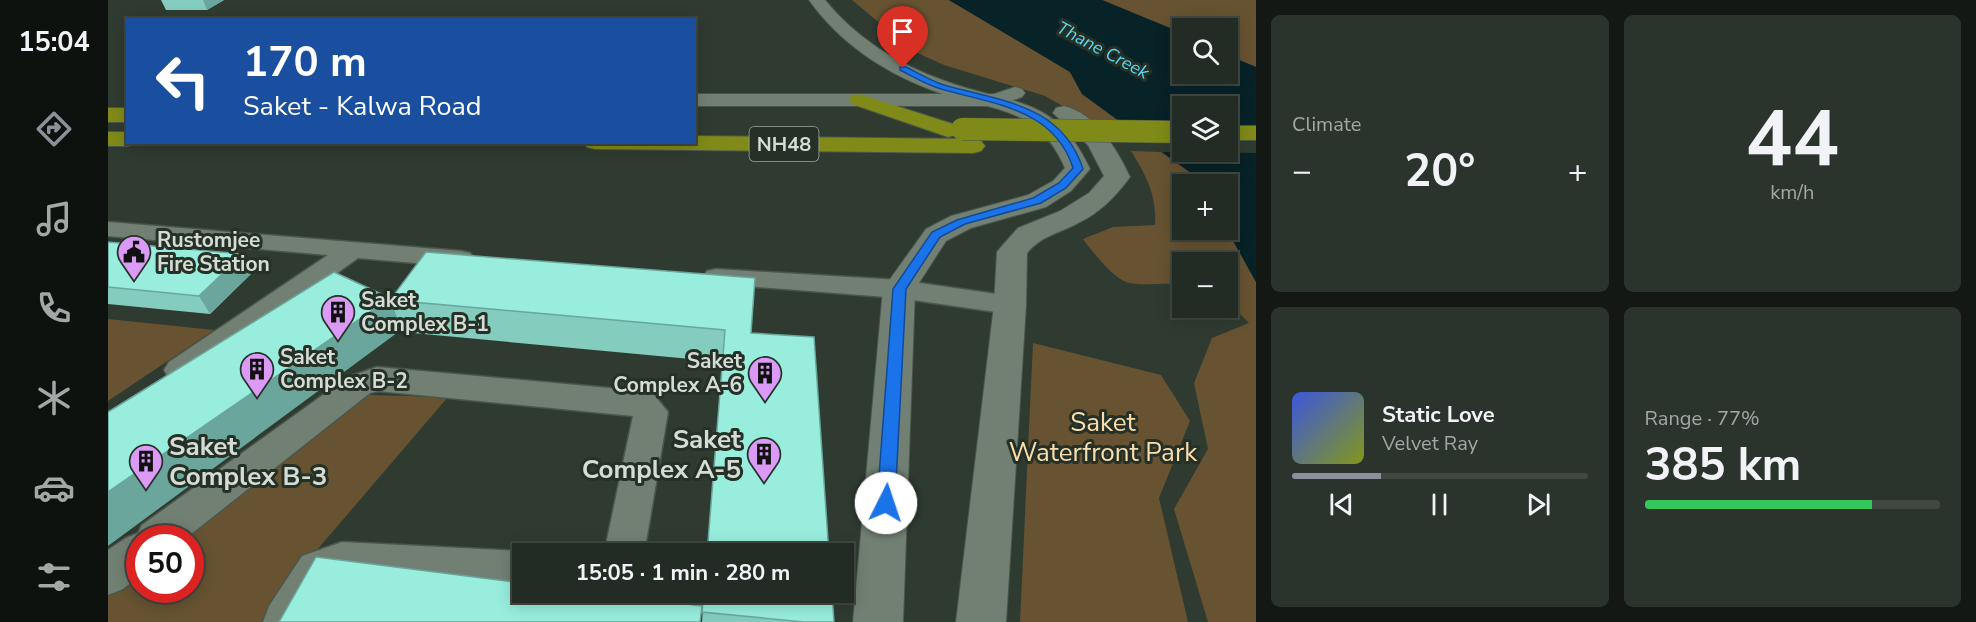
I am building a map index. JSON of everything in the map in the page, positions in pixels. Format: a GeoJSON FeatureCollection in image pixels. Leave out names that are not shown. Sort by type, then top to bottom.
{"type":"FeatureCollection","features":[{"type":"Feature","properties":{"kind":"highway"},"geometry":{"type":"LineString","coordinates":[[859,100],[961,135]]}},
{"type":"Feature","properties":{"kind":"highway"},"geometry":{"type":"LineString","coordinates":[[108,114],[126,115]]}},
{"type":"Feature","properties":{"kind":"highway","name":"NH48"},"geometry":{"type":"LineString","coordinates":[[696,125],[961,135],[1172,147]]}},
{"type":"Feature","properties":{"kind":"highway","name":"NH48"},"geometry":{"type":"LineString","coordinates":[[696,140],[1172,132]]}},
{"type":"Feature","properties":{"kind":"highway"},"geometry":{"type":"LineString","coordinates":[[1238,133],[1256,133]]}},
{"type":"Feature","properties":{"kind":"highway"},"geometry":{"type":"LineString","coordinates":[[108,139],[126,139]]}},
{"type":"Feature","properties":{"kind":"highway"},"geometry":{"type":"LineString","coordinates":[[1238,148],[1256,149]]}},
{"type":"Feature","properties":{"kind":"main road"},"geometry":{"type":"LineString","coordinates":[[818,0],[856,40],[911,67],[938,86],[1039,101],[1068,115],[1107,151],[1117,177],[1098,199],[1070,217],[1028,234],[1012,252],[1010,305],[981,622]]}},
{"type":"Feature","properties":{"kind":"main road"},"geometry":{"type":"LineString","coordinates":[[870,27],[911,67]]}},
{"type":"Feature","properties":{"kind":"main road"},"geometry":{"type":"LineString","coordinates":[[696,100],[1006,97],[1041,118],[1072,149],[1078,169],[1062,186],[1037,201],[961,222],[936,235],[899,289],[878,622]]}},
{"type":"Feature","properties":{"kind":"street"},"geometry":{"type":"LineString","coordinates":[[108,229],[351,251],[482,260]]}},
{"type":"Feature","properties":{"kind":"street"},"geometry":{"type":"LineString","coordinates":[[156,386],[351,251]]}},
{"type":"Feature","properties":{"kind":"street"},"geometry":{"type":"LineString","coordinates":[[697,275],[899,289],[1010,305]]}},
{"type":"Feature","properties":{"kind":"street"},"geometry":{"type":"LineString","coordinates":[[173,525],[359,385],[377,379],[642,404],[651,412],[626,543]]}},
{"type":"Feature","properties":{"kind":"street"},"geometry":{"type":"LineString","coordinates":[[285,622],[317,570],[342,561],[512,571]]}},
{"type":"Feature","properties":{"kind":"street"},"geometry":{"type":"LineString","coordinates":[[108,575],[126,562]]}},
{"type":"Feature","properties":{"kind":"green space"},"geometry":{"type":"Polygon","coordinates":[[[852,0],[949,0],[1070,72],[1082,94],[1124,125],[1095,124],[1045,96],[944,65],[913,51],[852,0]]]}},
{"type":"Feature","properties":{"kind":"green space"},"geometry":{"type":"Polygon","coordinates":[[[1102,0],[1256,0],[1256,67],[1238,60],[1238,18],[1172,18],[1172,29],[1102,0]]]}},
{"type":"Feature","properties":{"kind":"green space"},"geometry":{"type":"Polygon","coordinates":[[[1131,151],[1161,152],[1172,162],[1192,174],[1172,174],[1172,240],[1233,240],[1256,282],[1256,622],[1208,622],[1174,509],[1208,449],[1194,383],[1212,338],[1249,323],[1238,312],[1238,252],[1172,252],[1172,284],[1130,283],[1117,277],[1083,239],[1113,227],[1155,225],[1152,195],[1131,151]]]}},
{"type":"Feature","properties":{"kind":"green space"},"geometry":{"type":"Polygon","coordinates":[[[108,319],[214,330],[108,401],[108,319]]]}},
{"type":"Feature","properties":{"kind":"green space","name":"Saket Waterfront Park"},"geometry":{"type":"Polygon","coordinates":[[[1033,343],[1161,375],[1190,421],[1159,498],[1188,622],[1020,622],[1033,343]]]}},
{"type":"Feature","properties":{"kind":"green space"},"geometry":{"type":"Polygon","coordinates":[[[369,395],[448,397],[299,571],[267,622],[108,622],[108,591],[126,577],[126,603],[204,603],[204,525],[195,525],[369,395]]]}},
{"type":"Feature","properties":{"kind":"water","name":"Thane Creek"},"geometry":{"type":"Polygon","coordinates":[[[949,0],[1102,0],[1172,29],[1172,84],[1238,84],[1238,60],[1256,67],[1256,282],[1233,240],[1238,240],[1238,174],[1192,174],[1176,162],[1238,162],[1238,96],[1172,96],[1172,159],[1082,94],[1070,72],[949,0]]]}},
{"type":"Feature","properties":{"kind":"pier"},"geometry":{"type":"Polygon","coordinates":[[[1119,125],[1172,126],[1172,152],[1156,152],[1119,125]]]}},
{"type":"Feature","properties":{"kind":"pier"},"geometry":{"type":"Polygon","coordinates":[[[1238,126],[1256,127],[1256,153],[1238,153],[1238,126]]]}},
{"type":"Feature","properties":{"kind":"building"},"geometry":{"type":"Polygon","coordinates":[[[108,242],[243,254],[199,296],[108,287],[108,242]]]}},
{"type":"Feature","properties":{"kind":"building"},"geometry":{"type":"Polygon","coordinates":[[[426,252],[755,278],[751,333],[814,337],[828,543],[708,543],[725,330],[390,300],[426,252]]]}},
{"type":"Feature","properties":{"kind":"building"},"geometry":{"type":"Polygon","coordinates":[[[334,272],[390,298],[108,492],[108,412],[334,272]]]}},
{"type":"Feature","properties":{"kind":"building"},"geometry":{"type":"Polygon","coordinates":[[[316,557],[512,582],[512,603],[680,603],[702,606],[700,622],[279,622],[316,557]]]}},
{"type":"Feature","properties":{"kind":"building"},"geometry":{"type":"Polygon","coordinates":[[[703,603],[833,603],[834,622],[804,622],[702,612],[703,603]]]}},
{"type":"Feature","properties":{"kind":"place","name":"Rustomjee Fire Station"},"geometry":{"type":"Point","coordinates":[134,281]}},
{"type":"Feature","properties":{"kind":"place","name":"Saket Complex B-1"},"geometry":{"type":"Point","coordinates":[338,341]}},
{"type":"Feature","properties":{"kind":"place","name":"Saket Complex B-2"},"geometry":{"type":"Point","coordinates":[257,398]}},
{"type":"Feature","properties":{"kind":"place","name":"Saket Complex A-6"},"geometry":{"type":"Point","coordinates":[765,402]}},
{"type":"Feature","properties":{"kind":"place","name":"Saket Complex A-5"},"geometry":{"type":"Point","coordinates":[764,483]}},
{"type":"Feature","properties":{"kind":"place","name":"Saket Complex B-3"},"geometry":{"type":"Point","coordinates":[146,490]}},
{"type":"Feature","properties":{"kind":"route"},"geometry":{"type":"LineString","coordinates":[[886,503],[899,289],[936,235],[961,222],[1037,201],[1062,186],[1078,169],[1072,149],[1041,118],[1021,108],[996,100],[938,86],[903,68]]}}]}
